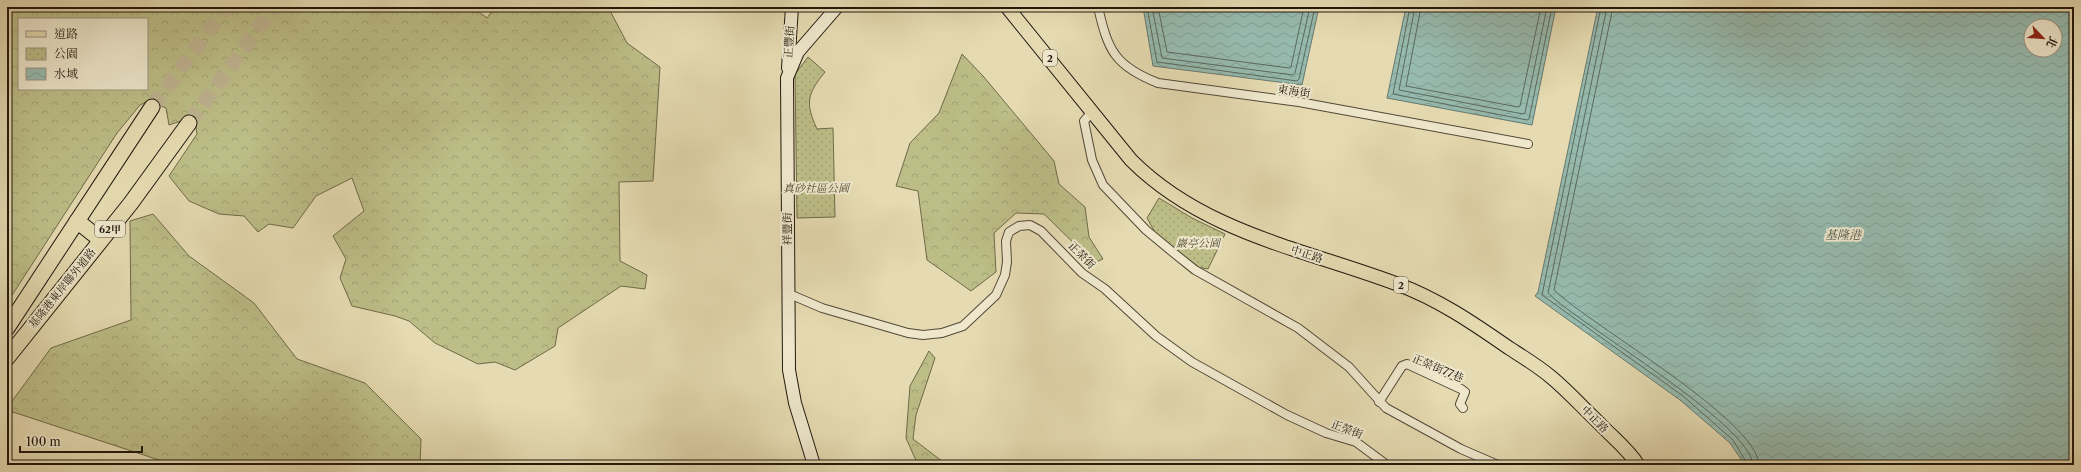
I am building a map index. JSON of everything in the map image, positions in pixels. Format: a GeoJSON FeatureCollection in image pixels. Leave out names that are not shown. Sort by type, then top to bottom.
{"type":"FeatureCollection","features":[{"type":"Feature","properties":{"kind":"highway","name":"基隆港東岸聯外道路"},"geometry":{"type":"LineString","coordinates":[[8,327],[152,107]]}},
{"type":"Feature","properties":{"kind":"highway","name":"基隆港東岸聯外道路"},"geometry":{"type":"LineString","coordinates":[[7,358],[131,203],[189,123]]}},
{"type":"Feature","properties":{"kind":"highway"},"geometry":{"type":"LineString","coordinates":[[77,221],[101,240]]}},
{"type":"Feature","properties":{"kind":"main road","name":"中正路"},"geometry":{"type":"LineString","coordinates":[[1007,7],[1092,112],[1145,174],[1185,202],[1270,242],[1396,283],[1424,294],[1453,310],[1550,376],[1624,448],[1638,465]]}},
{"type":"Feature","properties":{"kind":"street","name":"正豐街"},"geometry":{"type":"LineString","coordinates":[[787,78],[792,7]]}},
{"type":"Feature","properties":{"kind":"street","name":"祥豐街"},"geometry":{"type":"LineString","coordinates":[[814,465],[795,403],[789,370],[787,292],[787,78],[798,52],[837,7]]}},
{"type":"Feature","properties":{"kind":"street","name":"東海街"},"geometry":{"type":"LineString","coordinates":[[1098,7],[1104,33],[1113,52],[1137,74],[1158,83],[1299,102],[1528,144]]}},
{"type":"Feature","properties":{"kind":"street"},"geometry":{"type":"LineString","coordinates":[[790,33],[795,42],[806,42]]}},
{"type":"Feature","properties":{"kind":"street"},"geometry":{"type":"LineString","coordinates":[[1092,112],[1084,120],[1092,160],[1097,175],[1103,185],[1146,230],[1195,270],[1298,328],[1349,367],[1386,408],[1460,449],[1498,465]]}},
{"type":"Feature","properties":{"kind":"street","name":"正榮街"},"geometry":{"type":"LineString","coordinates":[[787,292],[822,308],[908,333],[923,335],[949,332],[963,326],[996,295],[1005,275],[1007,262],[1006,241],[1009,232],[1019,226],[1030,225],[1041,231],[1082,273],[1105,289],[1156,336],[1192,362],[1288,415],[1326,433],[1356,442],[1387,465]]}},
{"type":"Feature","properties":{"kind":"street","name":"正榮街77巷"},"geometry":{"type":"LineString","coordinates":[[1379,402],[1402,366],[1407,364],[1465,392],[1460,404],[1463,408]]}},
{"type":"Feature","properties":{"kind":"green space"},"geometry":{"type":"Polygon","coordinates":[[[7,7],[472,7],[487,18],[495,7],[608,7],[627,43],[660,67],[653,181],[619,182],[620,261],[647,275],[645,289],[621,286],[558,328],[555,346],[515,370],[495,362],[478,364],[435,343],[409,321],[395,316],[352,306],[340,278],[346,259],[333,236],[364,211],[352,178],[316,196],[293,228],[269,224],[258,232],[244,216],[219,214],[189,201],[169,176],[197,134],[195,122],[184,120],[169,125],[166,108],[148,101],[140,105],[117,133],[7,303],[7,7]]]}},
{"type":"Feature","properties":{"kind":"green space"},"geometry":{"type":"Polygon","coordinates":[[[962,54],[983,76],[1054,161],[1059,184],[1085,207],[1089,237],[1103,259],[1094,263],[1044,214],[1016,213],[994,233],[996,272],[971,291],[927,260],[918,191],[896,186],[910,143],[939,113],[962,54]]]}},
{"type":"Feature","properties":{"kind":"green space","name":"真砂社區公園"},"geometry":{"type":"Polygon","coordinates":[[[808,57],[825,72],[811,93],[810,105],[813,120],[817,129],[833,128],[835,217],[797,218],[795,74],[808,57]]]}},
{"type":"Feature","properties":{"kind":"green space","name":"巖亭公園"},"geometry":{"type":"Polygon","coordinates":[[[1159,198],[1192,218],[1225,234],[1208,269],[1197,267],[1157,236],[1147,218],[1159,198]]]}},
{"type":"Feature","properties":{"kind":"green space"},"geometry":{"type":"Polygon","coordinates":[[[153,214],[189,256],[254,303],[297,359],[365,383],[421,439],[420,465],[174,465],[13,412],[7,420],[7,408],[51,348],[131,320],[130,221],[153,214]]]}},
{"type":"Feature","properties":{"kind":"green space"},"geometry":{"type":"Polygon","coordinates":[[[929,351],[935,358],[916,415],[913,439],[947,465],[918,465],[906,438],[910,386],[929,351]]]}},
{"type":"Feature","properties":{"kind":"water"},"geometry":{"type":"Polygon","coordinates":[[[1143,7],[1319,7],[1302,85],[1153,66],[1143,7]]]}},
{"type":"Feature","properties":{"kind":"water"},"geometry":{"type":"Polygon","coordinates":[[[1406,7],[1556,7],[1532,125],[1387,98],[1406,7]]]}},
{"type":"Feature","properties":{"kind":"water","name":"基隆港"},"geometry":{"type":"Polygon","coordinates":[[[1598,7],[2074,7],[2074,465],[1745,465],[1730,443],[1680,400],[1535,296],[1538,292],[1598,7]]]}},
{"type":"Feature","properties":{"kind":"tunnel"},"geometry":{"type":"LineString","coordinates":[[152,107],[226,7]]}},
{"type":"Feature","properties":{"kind":"tunnel"},"geometry":{"type":"LineString","coordinates":[[189,123],[274,7]]}}]}
